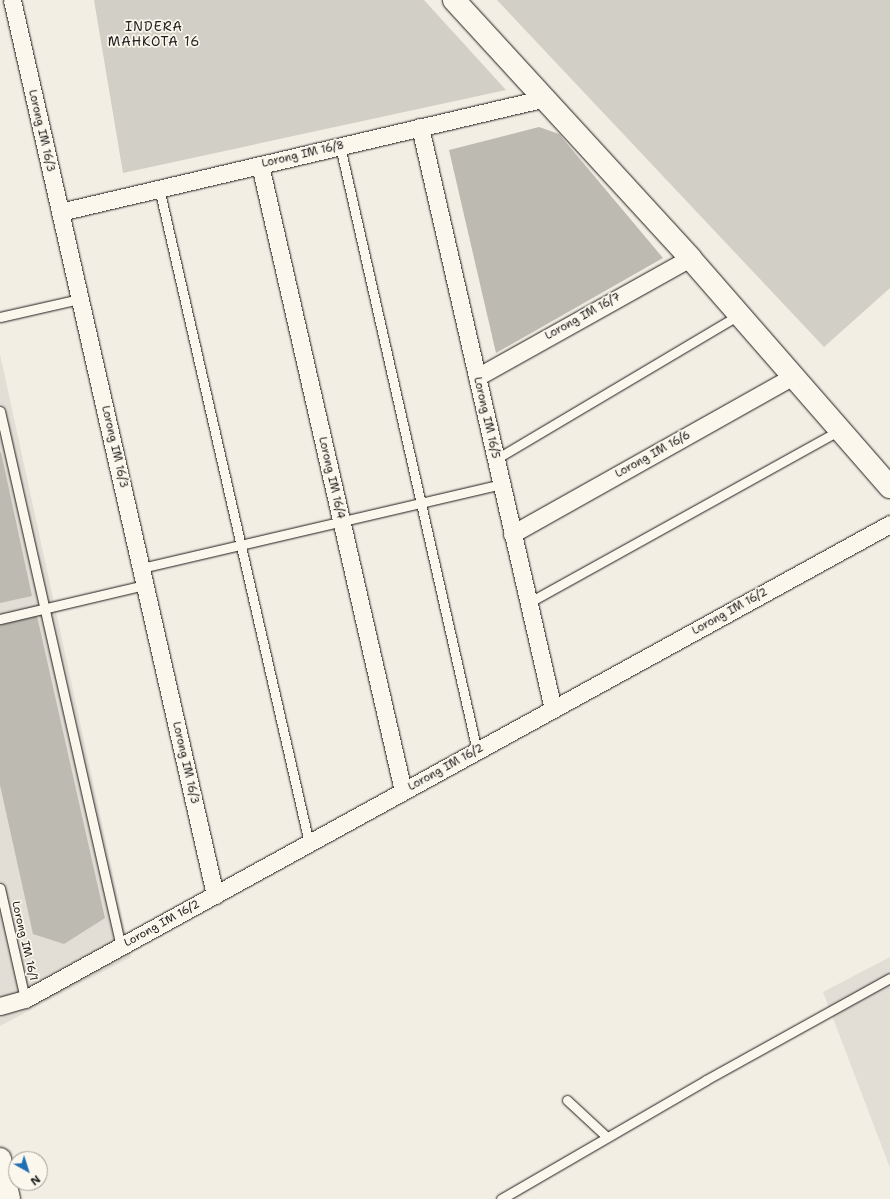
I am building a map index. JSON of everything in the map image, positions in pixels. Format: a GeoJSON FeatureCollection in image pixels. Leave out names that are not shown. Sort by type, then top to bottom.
{"type":"FeatureCollection","features":[{"type":"Feature","properties":{"kind":"main road"},"geometry":{"type":"LineString","coordinates":[[454,0],[546,98],[690,258],[739,316],[794,376],[890,487]]}},
{"type":"Feature","properties":{"kind":"main road"},"geometry":{"type":"LineString","coordinates":[[0,1159],[9,1199]]}},
{"type":"Feature","properties":{"kind":"street","name":"Lorong IM 16/3"},"geometry":{"type":"LineString","coordinates":[[12,0],[215,895]]}},
{"type":"Feature","properties":{"kind":"street","name":"Lorong IM 16/8"},"geometry":{"type":"LineString","coordinates":[[60,212],[546,98]]}},
{"type":"Feature","properties":{"kind":"street","name":"Lorong IM 16/5"},"geometry":{"type":"LineString","coordinates":[[420,128],[553,709]]}},
{"type":"Feature","properties":{"kind":"street","name":"Lorong IM 16/4"},"geometry":{"type":"LineString","coordinates":[[260,165],[403,791]]}},
{"type":"Feature","properties":{"kind":"street","name":"Lorong IM 16/7"},"geometry":{"type":"LineString","coordinates":[[477,377],[690,258]]}},
{"type":"Feature","properties":{"kind":"street","name":"Lorong IM 16/6"},"geometry":{"type":"LineString","coordinates":[[512,534],[794,376]]}},
{"type":"Feature","properties":{"kind":"street","name":"Lorong IM 16/2"},"geometry":{"type":"LineString","coordinates":[[0,1006],[25,999],[890,524]]}},
{"type":"Feature","properties":{"kind":"lane"},"geometry":{"type":"LineString","coordinates":[[340,146],[478,750]]}},
{"type":"Feature","properties":{"kind":"lane"},"geometry":{"type":"LineString","coordinates":[[159,188],[308,843]]}},
{"type":"Feature","properties":{"kind":"lane"},"geometry":{"type":"LineString","coordinates":[[0,318],[80,299]]}},
{"type":"Feature","properties":{"kind":"lane"},"geometry":{"type":"LineString","coordinates":[[496,459],[739,316]]}},
{"type":"Feature","properties":{"kind":"lane"},"geometry":{"type":"LineString","coordinates":[[0,411],[121,947]]}},
{"type":"Feature","properties":{"kind":"lane"},"geometry":{"type":"LineString","coordinates":[[528,603],[840,430]]}},
{"type":"Feature","properties":{"kind":"lane"},"geometry":{"type":"LineString","coordinates":[[141,568],[501,484]]}},
{"type":"Feature","properties":{"kind":"lane"},"geometry":{"type":"LineString","coordinates":[[0,619],[145,585]]}},
{"type":"Feature","properties":{"kind":"lane","name":"Lorong IM 16/1"},"geometry":{"type":"LineString","coordinates":[[0,888],[25,999]]}},
{"type":"Feature","properties":{"kind":"lane"},"geometry":{"type":"LineString","coordinates":[[501,1199],[607,1137],[890,978]]}},
{"type":"Feature","properties":{"kind":"lane"},"geometry":{"type":"LineString","coordinates":[[567,1100],[607,1137]]}},
{"type":"Feature","properties":{"kind":"shaded area"},"geometry":{"type":"Polygon","coordinates":[[[94,0],[424,0],[506,90],[123,173],[94,0]]]}},
{"type":"Feature","properties":{"kind":"shaded area"},"geometry":{"type":"Polygon","coordinates":[[[497,0],[890,0],[890,288],[824,347],[497,0]]]}},
{"type":"Feature","properties":{"kind":"shaded area"},"geometry":{"type":"Polygon","coordinates":[[[0,354],[131,957],[0,1026],[0,354]]]}},
{"type":"Feature","properties":{"kind":"shaded area"},"geometry":{"type":"Polygon","coordinates":[[[890,957],[890,1168],[823,992],[890,957]]]}},
{"type":"Feature","properties":{"kind":"building"},"geometry":{"type":"Polygon","coordinates":[[[539,127],[559,134],[663,258],[496,353],[449,150],[539,127]]]}},
{"type":"Feature","properties":{"kind":"building"},"geometry":{"type":"Polygon","coordinates":[[[1,452],[32,596],[0,603],[0,453],[1,452]]]}},
{"type":"Feature","properties":{"kind":"building"},"geometry":{"type":"Polygon","coordinates":[[[37,616],[105,918],[64,944],[33,934],[0,785],[0,625],[37,616]]]}},
{"type":"Feature","properties":{"kind":"district","name":"INDERA MAHKOTA 16"},"geometry":{"type":"Point","coordinates":[154,36]}}]}
